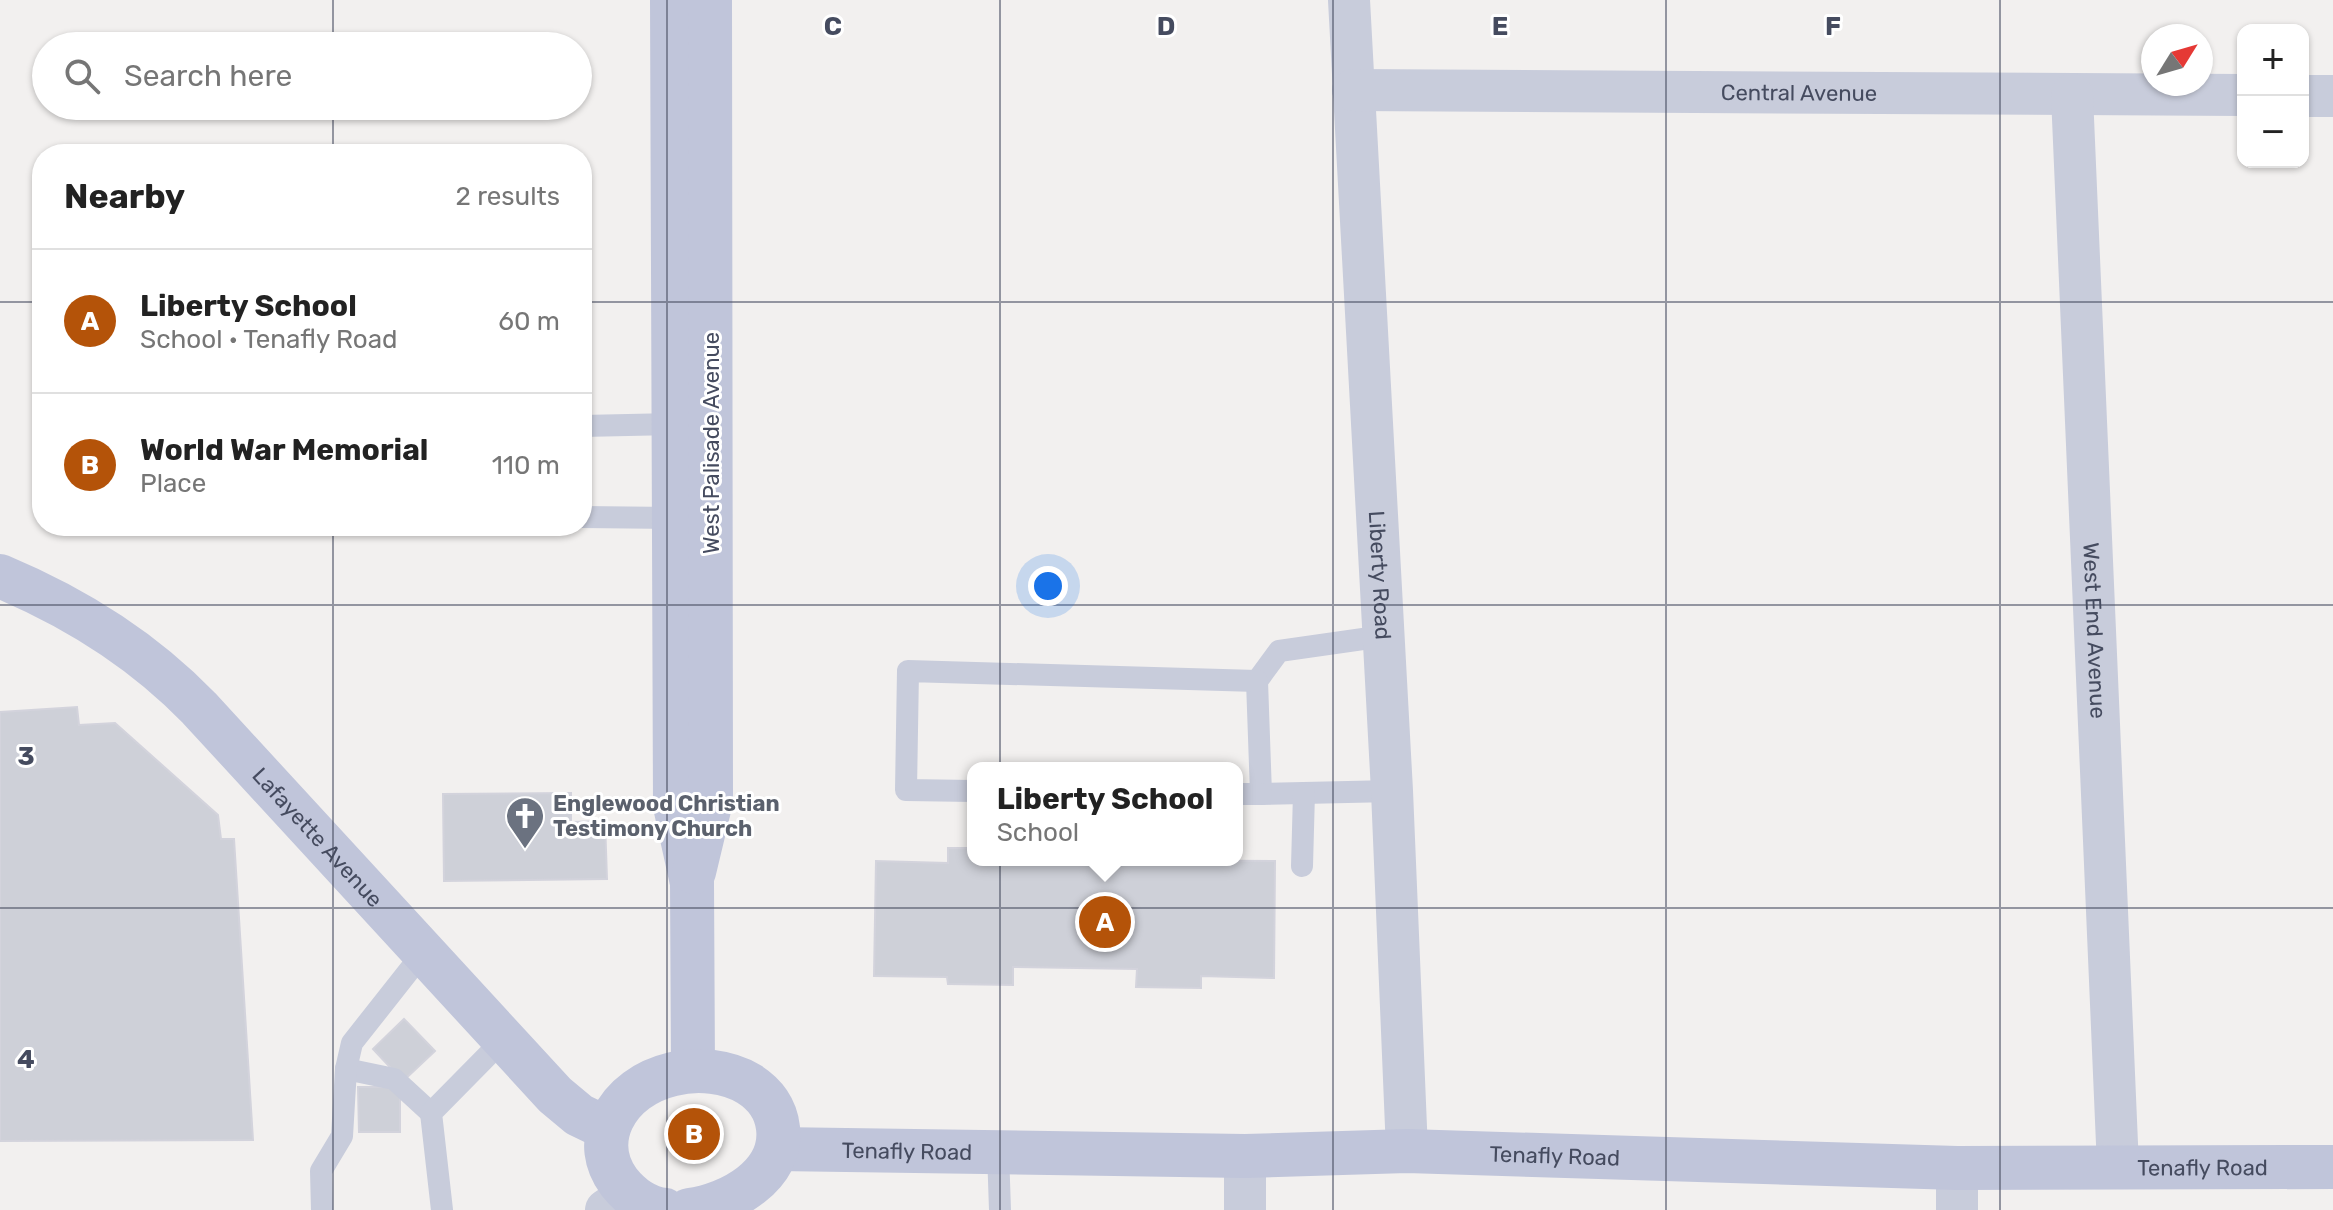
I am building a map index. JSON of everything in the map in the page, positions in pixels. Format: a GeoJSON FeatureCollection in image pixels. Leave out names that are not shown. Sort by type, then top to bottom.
{"type":"FeatureCollection","features":[{"type":"Feature","properties":{"kind":"main road","name":"West Palisade Avenue"},"geometry":{"type":"LineString","coordinates":[[672,0],[674,424],[692,471],[674,518],[675,806],[692,883],[693,1071]]}},
{"type":"Feature","properties":{"kind":"main road","name":"West Palisade Avenue"},"geometry":{"type":"LineString","coordinates":[[692,883],[711,801],[692,471],[710,0]]}},
{"type":"Feature","properties":{"kind":"main road","name":"Lafayette Avenue"},"geometry":{"type":"LineString","coordinates":[[3,587],[110,634],[157,667],[199,708],[569,1107],[608,1129]]}},
{"type":"Feature","properties":{"kind":"main road"},"geometry":{"type":"LineString","coordinates":[[634,1205],[608,1162],[605,1150],[608,1129],[620,1105],[639,1088],[663,1077],[693,1071],[734,1076],[757,1090],[773,1108],[779,1134],[777,1149],[767,1170],[738,1194],[689,1210]]}},
{"type":"Feature","properties":{"kind":"main road","name":"Tenafly Road"},"geometry":{"type":"LineString","coordinates":[[777,1149],[1245,1156],[1407,1151],[1957,1189],[2118,1167],[2333,1167]]}},
{"type":"Feature","properties":{"kind":"street","name":"Liberty Road"},"geometry":{"type":"LineString","coordinates":[[1349,0],[1392,791],[1407,1151]]}},
{"type":"Feature","properties":{"kind":"street","name":"Central Avenue"},"geometry":{"type":"LineString","coordinates":[[1353,90],[2237,95]]}},
{"type":"Feature","properties":{"kind":"street","name":"West End Avenue"},"geometry":{"type":"LineString","coordinates":[[2072,95],[2118,1167]]}},
{"type":"Feature","properties":{"kind":"street"},"geometry":{"type":"LineString","coordinates":[[2309,96],[2333,96]]}},
{"type":"Feature","properties":{"kind":"street"},"geometry":{"type":"LineString","coordinates":[[1245,1156],[1245,1210]]}},
{"type":"Feature","properties":{"kind":"lane"},"geometry":{"type":"LineString","coordinates":[[592,426],[674,424]]}},
{"type":"Feature","properties":{"kind":"lane"},"geometry":{"type":"LineString","coordinates":[[592,517],[674,518]]}},
{"type":"Feature","properties":{"kind":"lane"},"geometry":{"type":"LineString","coordinates":[[1261,794],[1257,681],[1279,651],[1384,636]]}},
{"type":"Feature","properties":{"kind":"lane"},"geometry":{"type":"LineString","coordinates":[[967,791],[906,790],[908,671],[1257,681]]}},
{"type":"Feature","properties":{"kind":"lane"},"geometry":{"type":"LineString","coordinates":[[1243,794],[1392,791]]}},
{"type":"Feature","properties":{"kind":"lane"},"geometry":{"type":"LineString","coordinates":[[1302,866],[1304,793]]}},
{"type":"Feature","properties":{"kind":"lane"},"geometry":{"type":"LineString","coordinates":[[322,1210],[321,1171],[342,1136],[346,1069],[352,1043],[423,953]]}},
{"type":"Feature","properties":{"kind":"lane"},"geometry":{"type":"LineString","coordinates":[[431,1113],[504,1039]]}},
{"type":"Feature","properties":{"kind":"lane"},"geometry":{"type":"LineString","coordinates":[[346,1069],[394,1079],[431,1113],[442,1210]]}},
{"type":"Feature","properties":{"kind":"lane"},"geometry":{"type":"LineString","coordinates":[[998,1151],[1000,1210]]}},
{"type":"Feature","properties":{"kind":"building"},"geometry":{"type":"Polygon","coordinates":[[[77,707],[79,725],[115,723],[218,815],[221,839],[234,839],[253,1140],[0,1141],[0,712],[77,707]]]}},
{"type":"Feature","properties":{"kind":"building","name":"Englewood Christian Testimony Church"},"geometry":{"type":"Polygon","coordinates":[[[571,793],[571,822],[605,821],[607,879],[444,881],[443,794],[571,793]]]}},
{"type":"Feature","properties":{"kind":"building"},"geometry":{"type":"Polygon","coordinates":[[[948,848],[967,848],[967,866],[1243,866],[1243,861],[1275,861],[1274,978],[1201,976],[1201,988],[1136,987],[1137,969],[1013,967],[1013,985],[948,984],[947,977],[874,976],[876,861],[948,863],[948,848]]]}},
{"type":"Feature","properties":{"kind":"building"},"geometry":{"type":"Polygon","coordinates":[[[404,1019],[435,1051],[403,1081],[373,1049],[404,1019]]]}},
{"type":"Feature","properties":{"kind":"building"},"geometry":{"type":"Polygon","coordinates":[[[358,1087],[400,1087],[400,1132],[359,1132],[358,1087]]]}},
{"type":"Feature","properties":{"kind":"place","name":"Englewood Christian Testimony Church"},"geometry":{"type":"Point","coordinates":[525,850]}},
{"type":"Feature","properties":{"kind":"place","name":"Liberty School"},"geometry":{"type":"Point","coordinates":[1105,922]}},
{"type":"Feature","properties":{"kind":"place","name":"World War Memorial"},"geometry":{"type":"Point","coordinates":[694,1134]}}]}
